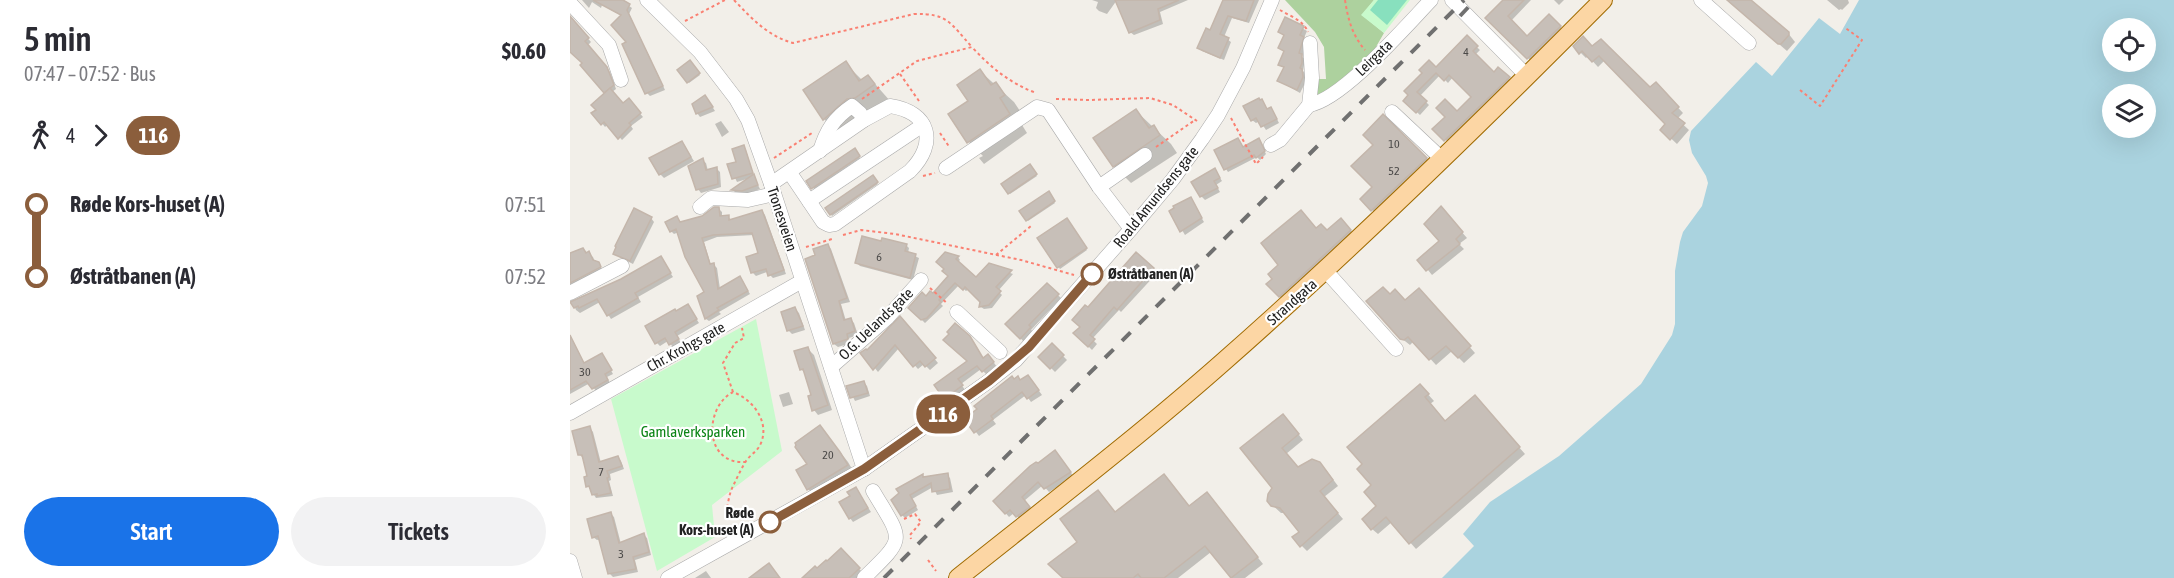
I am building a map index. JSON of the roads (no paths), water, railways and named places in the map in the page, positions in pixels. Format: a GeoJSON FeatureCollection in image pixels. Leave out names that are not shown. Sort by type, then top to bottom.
{"type":"FeatureCollection","features":[{"type":"Feature","properties":{"kind":"main road","name":"Strandgata"},"geometry":{"type":"LineString","coordinates":[[958,578],[1150,424],[1326,271],[1603,0]]}},
{"type":"Feature","properties":{"kind":"street","name":"Tronesveien"},"geometry":{"type":"LineString","coordinates":[[648,0],[700,52],[736,99],[753,132],[864,469]]}},
{"type":"Feature","properties":{"kind":"street","name":"Leirgata"},"geometry":{"type":"LineString","coordinates":[[1309,105],[1318,104],[1344,87],[1431,0]]}},
{"type":"Feature","properties":{"kind":"street"},"geometry":{"type":"LineString","coordinates":[[1452,0],[1527,76]]}},
{"type":"Feature","properties":{"kind":"street"},"geometry":{"type":"LineString","coordinates":[[1701,0],[1749,44]]}},
{"type":"Feature","properties":{"kind":"street"},"geometry":{"type":"LineString","coordinates":[[570,3],[609,45],[621,80]]}},
{"type":"Feature","properties":{"kind":"street","name":"Roald Amundsens gate"},"geometry":{"type":"LineString","coordinates":[[668,578],[864,469],[1016,360],[1173,179],[1218,115],[1275,4]]}},
{"type":"Feature","properties":{"kind":"street"},"geometry":{"type":"LineString","coordinates":[[1276,143],[1309,105],[1312,78],[1310,43]]}},
{"type":"Feature","properties":{"kind":"street"},"geometry":{"type":"LineString","coordinates":[[820,151],[825,132],[841,114],[852,106],[860,112],[864,120]]}},
{"type":"Feature","properties":{"kind":"street"},"geometry":{"type":"LineString","coordinates":[[700,207],[711,198],[748,200],[772,189],[790,173],[864,120],[890,106],[914,113],[927,132],[927,147],[920,161],[910,171],[835,224],[830,225],[823,222],[790,173]]}},
{"type":"Feature","properties":{"kind":"street"},"geometry":{"type":"LineString","coordinates":[[946,168],[1037,106],[1048,110],[1099,187],[1131,229]]}},
{"type":"Feature","properties":{"kind":"street"},"geometry":{"type":"LineString","coordinates":[[1392,112],[1442,159]]}},
{"type":"Feature","properties":{"kind":"street"},"geometry":{"type":"LineString","coordinates":[[809,201],[923,125]]}},
{"type":"Feature","properties":{"kind":"street"},"geometry":{"type":"LineString","coordinates":[[1099,187],[1145,155]]}},
{"type":"Feature","properties":{"kind":"street"},"geometry":{"type":"LineString","coordinates":[[570,293],[622,266]]}},
{"type":"Feature","properties":{"kind":"street"},"geometry":{"type":"LineString","coordinates":[[1326,271],[1396,349]]}},
{"type":"Feature","properties":{"kind":"street","name":"O.G. Uelands gate"},"geometry":{"type":"LineString","coordinates":[[831,367],[887,318],[921,280]]}},
{"type":"Feature","properties":{"kind":"street","name":"Chr. Krohgs gate"},"geometry":{"type":"LineString","coordinates":[[570,413],[802,282]]}},
{"type":"Feature","properties":{"kind":"street"},"geometry":{"type":"LineString","coordinates":[[957,312],[1000,352]]}},
{"type":"Feature","properties":{"kind":"street"},"geometry":{"type":"LineString","coordinates":[[864,578],[893,549],[901,533],[873,491]]}},
{"type":"Feature","properties":{"kind":"street"},"geometry":{"type":"LineString","coordinates":[[570,561],[575,578]]}},
{"type":"Feature","properties":{"kind":"water"},"geometry":{"type":"Polygon","coordinates":[[[1859,0],[2174,0],[2174,578],[1442,578],[1474,546],[1463,534],[1490,502],[1559,456],[1641,384],[1672,335],[1675,324],[1675,271],[1680,242],[1683,232],[1702,206],[1708,183],[1692,153],[1689,140],[1691,131],[1756,62],[1772,76],[1819,18],[1840,34],[1859,0]]]}},
{"type":"Feature","properties":{"kind":"railway"},"geometry":{"type":"LineString","coordinates":[[884,578],[1464,0]]}},
{"type":"Feature","properties":{"kind":"railway"},"geometry":{"type":"LineString","coordinates":[[1460,16],[1475,0]]}},
{"type":"Feature","properties":{"kind":"place","name":"Østråtbanen (A)"},"geometry":{"type":"Point","coordinates":[1092,274]}},
{"type":"Feature","properties":{"kind":"place","name":"Røde Kors-huset (A)"},"geometry":{"type":"Point","coordinates":[770,522]}},
{"type":"Feature","properties":{"kind":"park label","name":"Gamlaverksparken"},"geometry":{"type":"Point","coordinates":[693,432]}}]}
